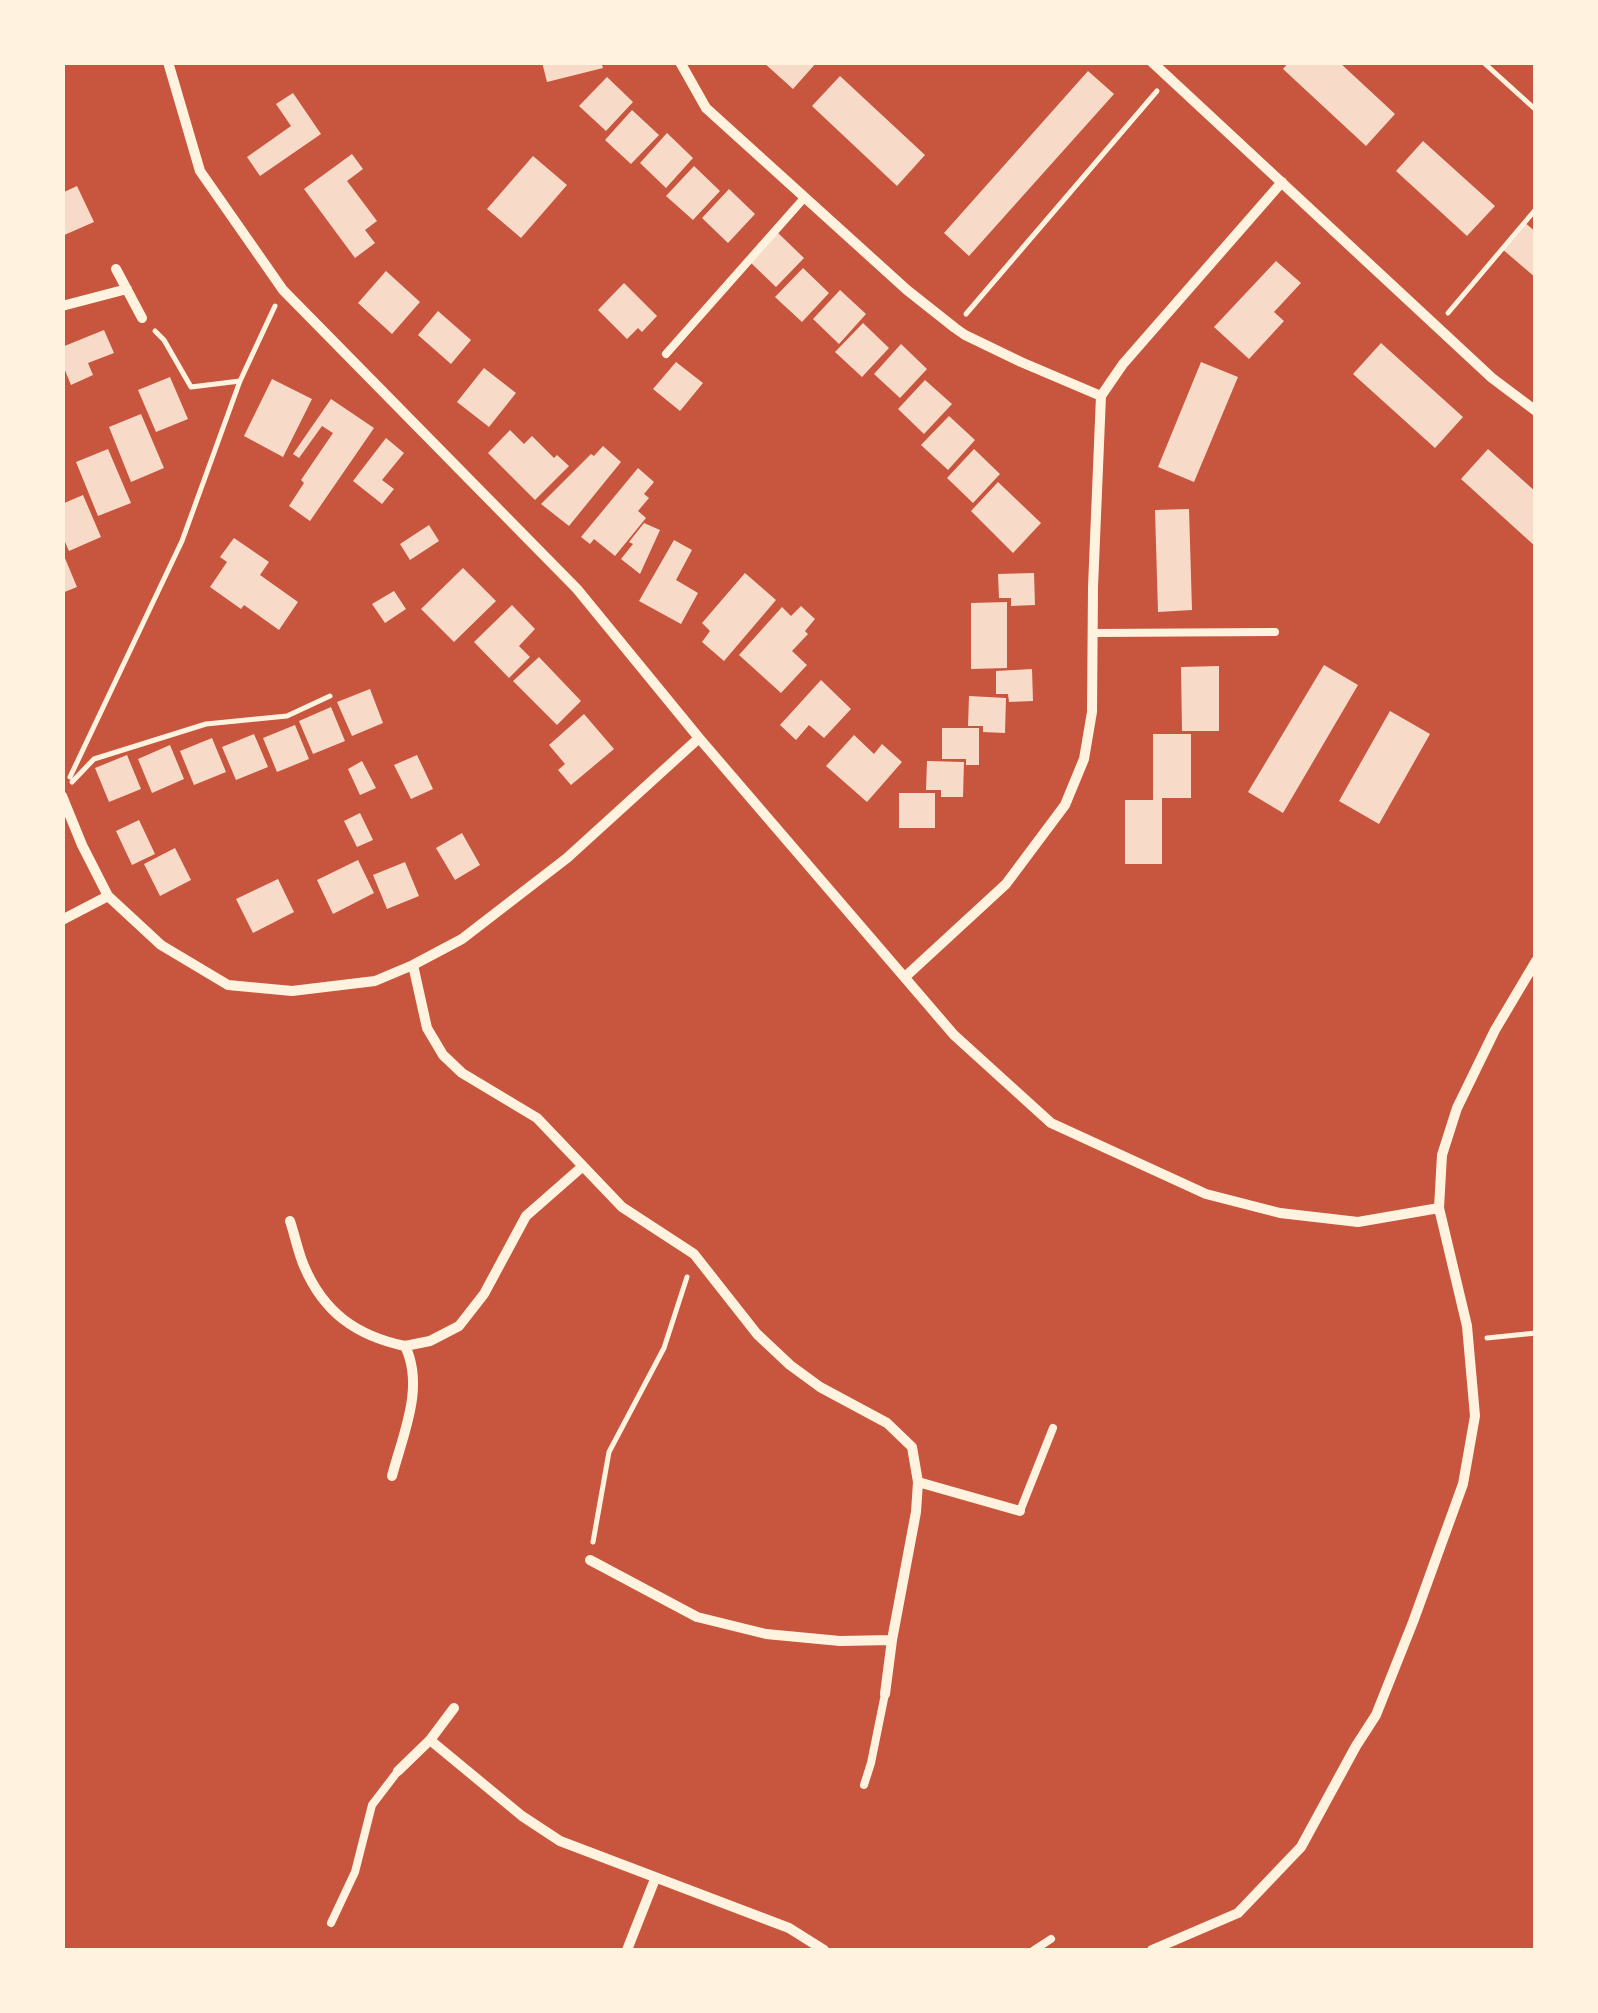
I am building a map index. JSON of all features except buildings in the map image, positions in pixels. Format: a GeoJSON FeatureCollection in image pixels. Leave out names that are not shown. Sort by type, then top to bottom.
{"type":"FeatureCollection","features":[{"type":"Feature","properties":{"kind":"street"},"geometry":{"type":"LineString","coordinates":[[168,62],[200,171],[283,290],[576,588],[954,1035],[1051,1123],[1206,1194],[1280,1213],[1358,1222],[1439,1208]]}},
{"type":"Feature","properties":{"kind":"street"},"geometry":{"type":"LineString","coordinates":[[680,62],[706,108],[954,328],[1101,396]]}},
{"type":"Feature","properties":{"kind":"street"},"geometry":{"type":"LineString","coordinates":[[1152,62],[1492,378],[1536,411]]}},
{"type":"Feature","properties":{"kind":"street"},"geometry":{"type":"LineString","coordinates":[[905,977],[1006,884],[1066,805],[1084,759],[1092,712],[1101,396],[1123,364],[1282,182]]}},
{"type":"Feature","properties":{"kind":"street"},"geometry":{"type":"LineString","coordinates":[[116,269],[142,318]]}},
{"type":"Feature","properties":{"kind":"street"},"geometry":{"type":"LineString","coordinates":[[62,306],[127,289]]}},
{"type":"Feature","properties":{"kind":"street"},"geometry":{"type":"LineString","coordinates":[[63,793],[82,845],[108,896],[161,946],[228,984],[292,991],[375,981],[462,938],[567,858],[699,738]]}},
{"type":"Feature","properties":{"kind":"street"},"geometry":{"type":"LineString","coordinates":[[62,920],[108,896]]}},
{"type":"Feature","properties":{"kind":"street"},"geometry":{"type":"LineString","coordinates":[[1152,1950],[1238,1914],[1301,1847],[1376,1716],[1413,1622],[1463,1484],[1476,1416],[1469,1340],[1439,1208],[1442,1155],[1457,1108],[1495,1030],[1536,962]]}},
{"type":"Feature","properties":{"kind":"street"},"geometry":{"type":"LineString","coordinates":[[413,965],[427,1028],[443,1055],[462,1072],[537,1118],[622,1207],[694,1254],[757,1334],[790,1365],[820,1387],[887,1423],[912,1448],[918,1482],[916,1512],[885,1694]]}},
{"type":"Feature","properties":{"kind":"street"},"geometry":{"type":"LineString","coordinates":[[290,1221],[304,1267],[344,1322],[377,1340],[404,1346],[430,1341],[459,1326],[484,1294],[526,1216],[582,1166]]}},
{"type":"Feature","properties":{"kind":"street"},"geometry":{"type":"LineString","coordinates":[[392,1476],[414,1392],[412,1362],[404,1346]]}},
{"type":"Feature","properties":{"kind":"street"},"geometry":{"type":"LineString","coordinates":[[918,1482],[1020,1511]]}},
{"type":"Feature","properties":{"kind":"street"},"geometry":{"type":"LineString","coordinates":[[590,1560],[697,1617],[766,1634],[840,1641],[892,1640]]}},
{"type":"Feature","properties":{"kind":"street"},"geometry":{"type":"LineString","coordinates":[[398,1771],[430,1740],[454,1708]]}},
{"type":"Feature","properties":{"kind":"street"},"geometry":{"type":"LineString","coordinates":[[430,1740],[543,1831],[789,1928],[824,1950]]}},
{"type":"Feature","properties":{"kind":"street"},"geometry":{"type":"LineString","coordinates":[[627,1950],[655,1878]]}},
{"type":"Feature","properties":{"kind":"lane"},"geometry":{"type":"LineString","coordinates":[[666,354],[805,197]]}},
{"type":"Feature","properties":{"kind":"lane"},"geometry":{"type":"LineString","coordinates":[[1093,632],[1275,632]]}},
{"type":"Feature","properties":{"kind":"lane"},"geometry":{"type":"LineString","coordinates":[[1020,1511],[1054,1428]]}},
{"type":"Feature","properties":{"kind":"lane"},"geometry":{"type":"LineString","coordinates":[[864,1786],[885,1694]]}},
{"type":"Feature","properties":{"kind":"lane"},"geometry":{"type":"LineString","coordinates":[[331,1923],[355,1872],[372,1805],[398,1771]]}},
{"type":"Feature","properties":{"kind":"lane"},"geometry":{"type":"LineString","coordinates":[[1034,1950],[1051,1938]]}},
{"type":"Feature","properties":{"kind":"path"},"geometry":{"type":"LineString","coordinates":[[1484,62],[1536,110]]}},
{"type":"Feature","properties":{"kind":"path"},"geometry":{"type":"LineString","coordinates":[[954,328],[1169,78]]}},
{"type":"Feature","properties":{"kind":"path"},"geometry":{"type":"LineString","coordinates":[[1436,326],[1536,210]]}},
{"type":"Feature","properties":{"kind":"path"},"geometry":{"type":"LineString","coordinates":[[63,793],[182,540],[240,382],[283,290]]}},
{"type":"Feature","properties":{"kind":"path"},"geometry":{"type":"LineString","coordinates":[[142,318],[164,340],[191,387],[240,382]]}},
{"type":"Feature","properties":{"kind":"path"},"geometry":{"type":"LineString","coordinates":[[63,793],[94,759],[206,724],[288,716],[330,696]]}},
{"type":"Feature","properties":{"kind":"path"},"geometry":{"type":"LineString","coordinates":[[590,1560],[608,1452],[664,1348],[694,1254]]}},
{"type":"Feature","properties":{"kind":"path"},"geometry":{"type":"LineString","coordinates":[[1469,1340],[1536,1333]]}}]}
